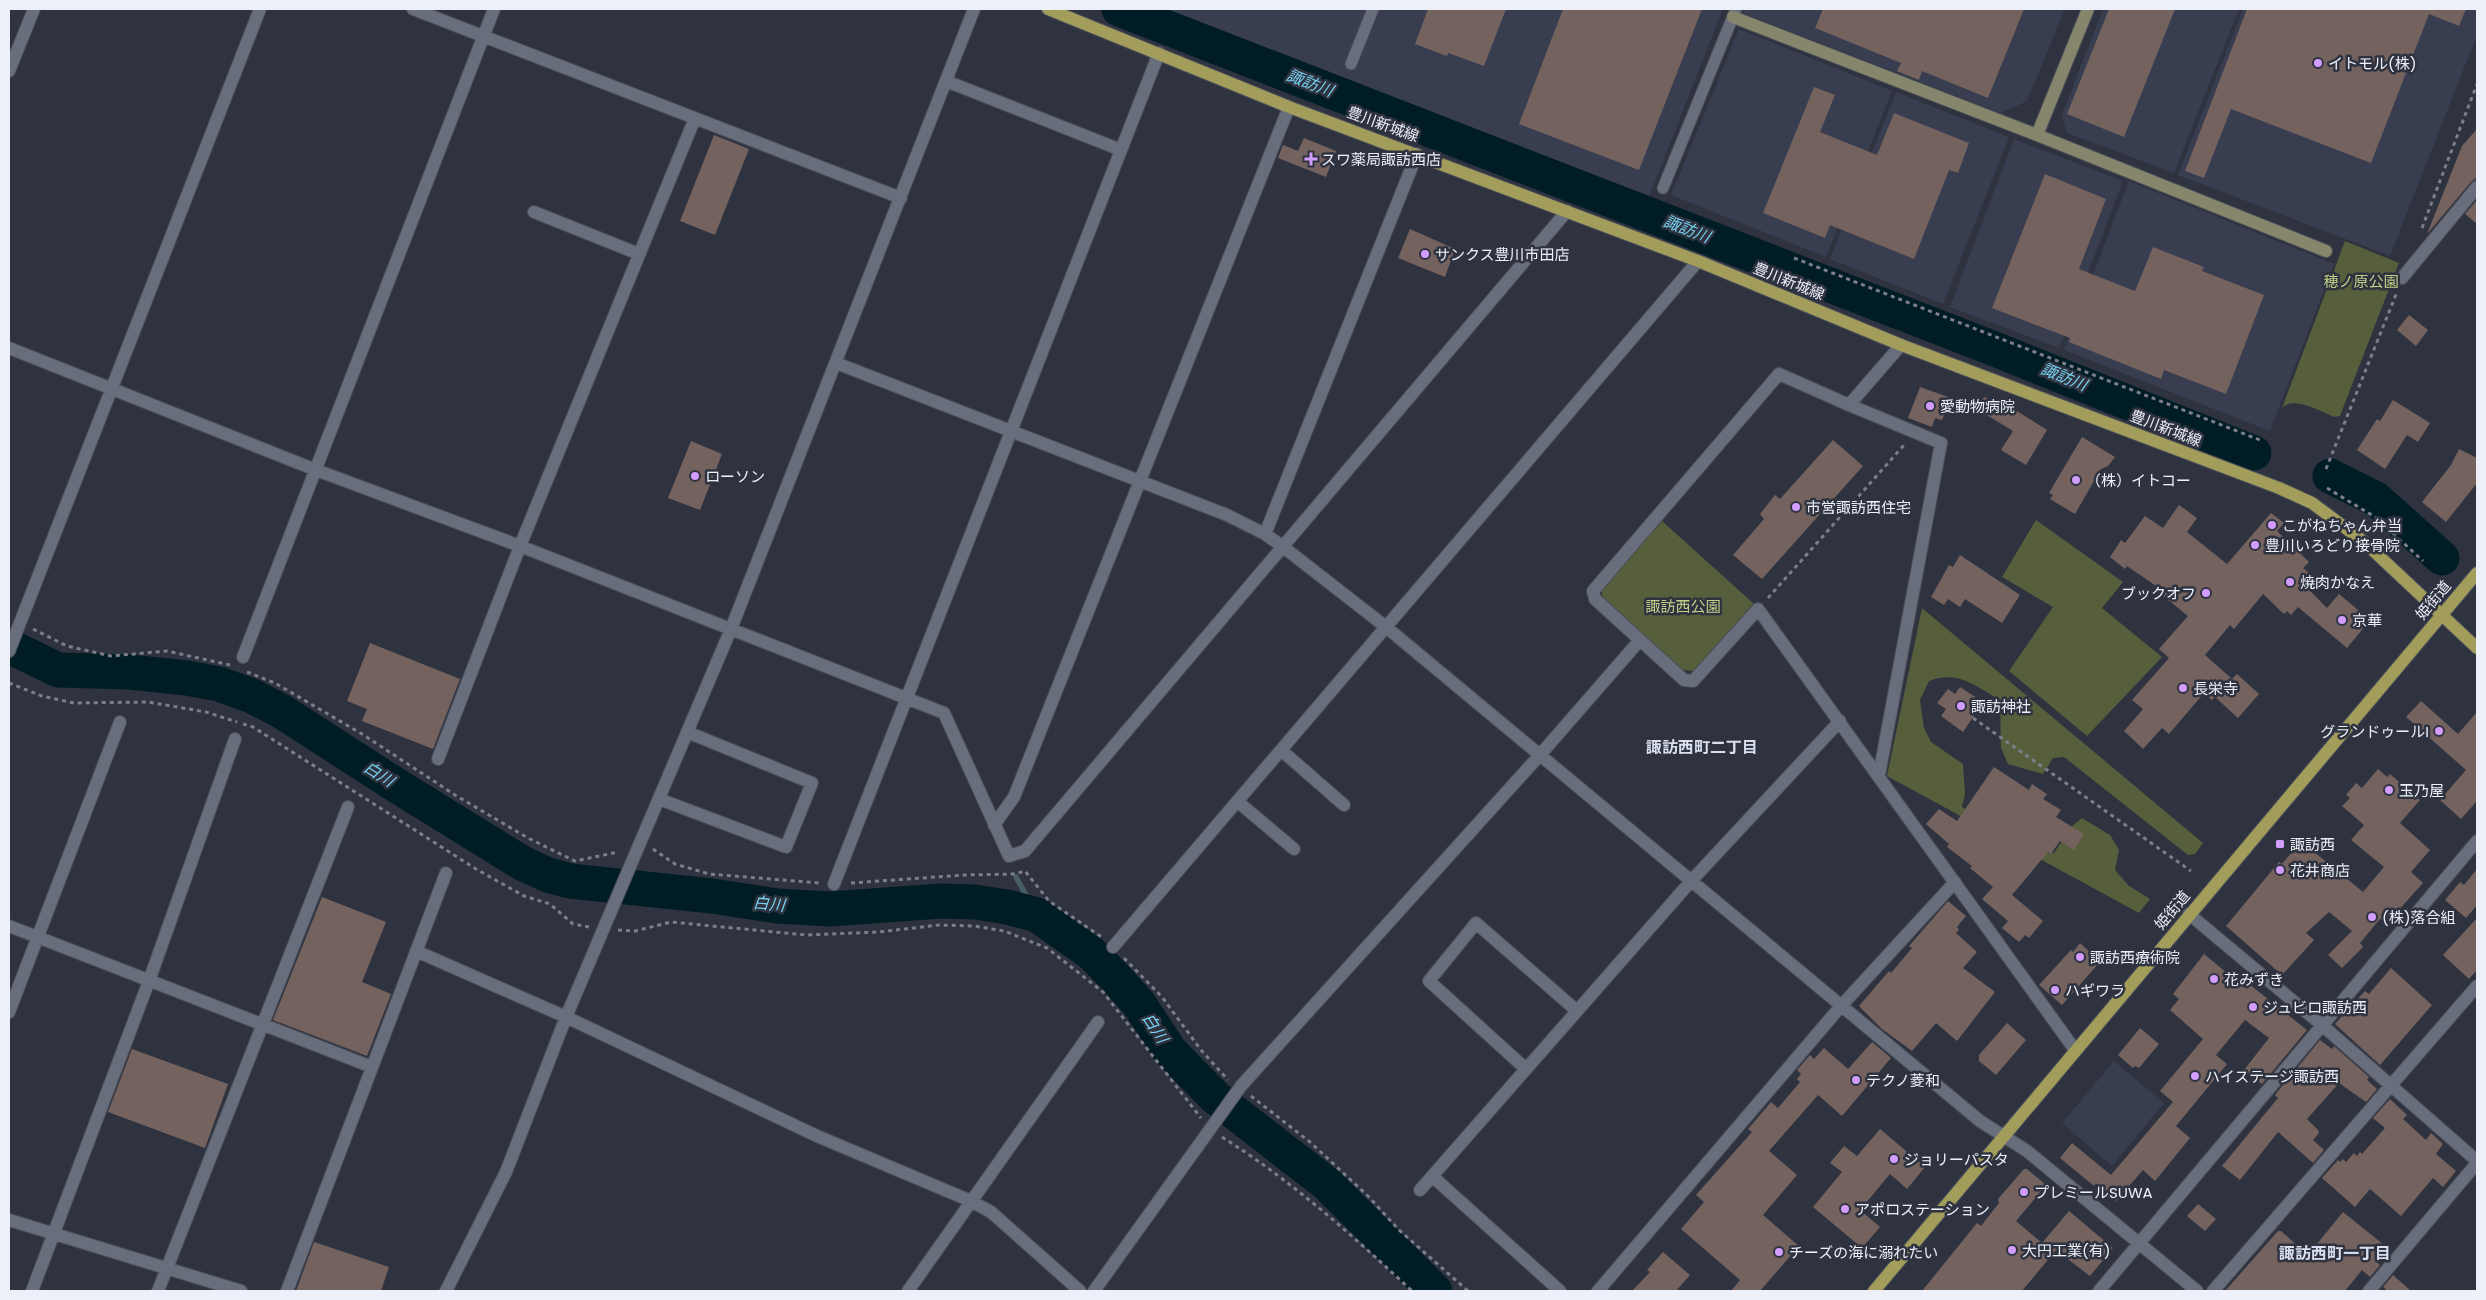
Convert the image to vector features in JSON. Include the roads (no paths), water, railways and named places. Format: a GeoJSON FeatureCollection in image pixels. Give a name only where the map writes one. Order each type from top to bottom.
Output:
{"type":"FeatureCollection","features":[{"type":"Feature","properties":{"kind":"main road","name":"豊川新城線"},"geometry":{"type":"LineString","coordinates":[[1048,9],[1159,52],[1289,107],[1698,261],[1901,345],[2280,488],[2312,503],[2363,541],[2477,648]]}},
{"type":"Feature","properties":{"kind":"main road","name":"姫街道"},"geometry":{"type":"LineString","coordinates":[[1874,1291],[2477,573]]}},
{"type":"Feature","properties":{"kind":"street"},"geometry":{"type":"LineString","coordinates":[[9,72],[34,9]]}},
{"type":"Feature","properties":{"kind":"street"},"geometry":{"type":"LineString","coordinates":[[9,651],[260,9]]}},
{"type":"Feature","properties":{"kind":"street"},"geometry":{"type":"LineString","coordinates":[[413,9],[901,198]]}},
{"type":"Feature","properties":{"kind":"street"},"geometry":{"type":"LineString","coordinates":[[242,657],[494,9]]}},
{"type":"Feature","properties":{"kind":"street"},"geometry":{"type":"LineString","coordinates":[[446,1291],[506,1172],[566,1016],[631,868],[731,628],[974,9]]}},
{"type":"Feature","properties":{"kind":"street"},"geometry":{"type":"LineString","coordinates":[[2038,135],[2088,9]]}},
{"type":"Feature","properties":{"kind":"street"},"geometry":{"type":"LineString","coordinates":[[1734,13],[2326,251]]}},
{"type":"Feature","properties":{"kind":"street"},"geometry":{"type":"LineString","coordinates":[[834,884],[1159,52]]}},
{"type":"Feature","properties":{"kind":"street"},"geometry":{"type":"LineString","coordinates":[[946,81],[1120,150]]}},
{"type":"Feature","properties":{"kind":"street"},"geometry":{"type":"LineString","coordinates":[[994,825],[1014,797],[1289,107]]}},
{"type":"Feature","properties":{"kind":"street"},"geometry":{"type":"LineString","coordinates":[[438,759],[520,546],[695,118]]}},
{"type":"Feature","properties":{"kind":"street"},"geometry":{"type":"LineString","coordinates":[[1265,534],[1417,154]]}},
{"type":"Feature","properties":{"kind":"street"},"geometry":{"type":"LineString","coordinates":[[2402,278],[2477,188]]}},
{"type":"Feature","properties":{"kind":"street"},"geometry":{"type":"LineString","coordinates":[[9,348],[111,390],[316,470],[520,546],[944,713],[1009,856],[1025,851],[1567,211]]}},
{"type":"Feature","properties":{"kind":"street"},"geometry":{"type":"LineString","coordinates":[[534,212],[639,254]]}},
{"type":"Feature","properties":{"kind":"street"},"geometry":{"type":"LineString","coordinates":[[1113,947],[1698,261]]}},
{"type":"Feature","properties":{"kind":"street"},"geometry":{"type":"LineString","coordinates":[[1849,405],[1901,345]]}},
{"type":"Feature","properties":{"kind":"street"},"geometry":{"type":"LineString","coordinates":[[836,363],[1227,515],[1265,534],[1386,627],[1980,1121],[2027,1151],[2197,1291]]}},
{"type":"Feature","properties":{"kind":"street"},"geometry":{"type":"LineString","coordinates":[[1879,775],[1941,443],[1779,374],[1594,592],[1595,599],[1684,680],[1693,681],[1758,609],[2075,1050]]}},
{"type":"Feature","properties":{"kind":"street"},"geometry":{"type":"LineString","coordinates":[[1094,1291],[1240,1088],[1539,756],[1640,640]]}},
{"type":"Feature","properties":{"kind":"street"},"geometry":{"type":"LineString","coordinates":[[1420,1190],[1692,880],[1840,721]]}},
{"type":"Feature","properties":{"kind":"street"},"geometry":{"type":"LineString","coordinates":[[9,1012],[120,722]]}},
{"type":"Feature","properties":{"kind":"street"},"geometry":{"type":"LineString","coordinates":[[659,799],[786,847],[812,784],[687,732]]}},
{"type":"Feature","properties":{"kind":"street"},"geometry":{"type":"LineString","coordinates":[[32,1291],[149,981],[235,739]]}},
{"type":"Feature","properties":{"kind":"street"},"geometry":{"type":"LineString","coordinates":[[1281,750],[1344,804]]}},
{"type":"Feature","properties":{"kind":"street"},"geometry":{"type":"LineString","coordinates":[[1237,801],[1294,849]]}},
{"type":"Feature","properties":{"kind":"street"},"geometry":{"type":"LineString","coordinates":[[158,1291],[348,807]]}},
{"type":"Feature","properties":{"kind":"street"},"geometry":{"type":"LineString","coordinates":[[2099,1291],[2477,841]]}},
{"type":"Feature","properties":{"kind":"street"},"geometry":{"type":"LineString","coordinates":[[287,1291],[446,873]]}},
{"type":"Feature","properties":{"kind":"street"},"geometry":{"type":"LineString","coordinates":[[1598,1291],[1841,1006],[1955,882]]}},
{"type":"Feature","properties":{"kind":"street"},"geometry":{"type":"LineString","coordinates":[[2189,914],[2392,1085],[2477,1162],[2369,1291]]}},
{"type":"Feature","properties":{"kind":"street"},"geometry":{"type":"LineString","coordinates":[[1526,1069],[1429,981],[1476,923],[1577,1011]]}},
{"type":"Feature","properties":{"kind":"street"},"geometry":{"type":"LineString","coordinates":[[9,926],[372,1067]]}},
{"type":"Feature","properties":{"kind":"street"},"geometry":{"type":"LineString","coordinates":[[416,951],[566,1016],[817,1136],[971,1201],[991,1212],[1080,1291]]}},
{"type":"Feature","properties":{"kind":"street"},"geometry":{"type":"LineString","coordinates":[[2213,1291],[2477,986]]}},
{"type":"Feature","properties":{"kind":"street"},"geometry":{"type":"LineString","coordinates":[[908,1291],[1098,1022]]}},
{"type":"Feature","properties":{"kind":"street"},"geometry":{"type":"LineString","coordinates":[[1432,1176],[1560,1291]]}},
{"type":"Feature","properties":{"kind":"street"},"geometry":{"type":"LineString","coordinates":[[9,1220],[241,1291]]}},
{"type":"Feature","properties":{"kind":"lane"},"geometry":{"type":"LineString","coordinates":[[1351,64],[1373,9]]}},
{"type":"Feature","properties":{"kind":"lane"},"geometry":{"type":"LineString","coordinates":[[1663,188],[1734,13]]}},
{"type":"Feature","properties":{"kind":"waterway","name":"諏訪川"},"geometry":{"type":"LineString","coordinates":[[1119,9],[1987,346],[2254,453]]}},
{"type":"Feature","properties":{"kind":"waterway","name":"諏訪川"},"geometry":{"type":"LineString","coordinates":[[2330,476],[2376,499],[2442,558]]}},
{"type":"Feature","properties":{"kind":"waterway","name":"白川"},"geometry":{"type":"LineString","coordinates":[[9,646],[58,670],[129,672],[187,678],[219,684],[252,696],[281,711],[522,863],[548,875],[570,881],[712,896],[777,906],[830,909],[941,901],[975,902],[1007,907],[1037,915],[1091,953],[1113,975],[1139,1004],[1170,1051],[1216,1098],[1327,1184],[1435,1291]]}},
{"type":"Feature","properties":{"kind":"waterway"},"geometry":{"type":"LineString","coordinates":[[1016,877],[1037,915]]}},
{"type":"Feature","properties":{"kind":"place","name":"イトモル(株)"},"geometry":{"type":"Point","coordinates":[2318,63]}},
{"type":"Feature","properties":{"kind":"place","name":"スワ薬局諏訪西店"},"geometry":{"type":"Point","coordinates":[1311,159]}},
{"type":"Feature","properties":{"kind":"place","name":"サンクス豊川市田店"},"geometry":{"type":"Point","coordinates":[1425,254]}},
{"type":"Feature","properties":{"kind":"place","name":"愛動物病院"},"geometry":{"type":"Point","coordinates":[1930,406]}},
{"type":"Feature","properties":{"kind":"place","name":"ローソン"},"geometry":{"type":"Point","coordinates":[695,476]}},
{"type":"Feature","properties":{"kind":"place","name":"（株）イトコー"},"geometry":{"type":"Point","coordinates":[2076,480]}},
{"type":"Feature","properties":{"kind":"place","name":"市営諏訪西住宅"},"geometry":{"type":"Point","coordinates":[1796,507]}},
{"type":"Feature","properties":{"kind":"place","name":"こがねちゃん弁当"},"geometry":{"type":"Point","coordinates":[2272,525]}},
{"type":"Feature","properties":{"kind":"place","name":"豊川いろどり接骨院"},"geometry":{"type":"Point","coordinates":[2255,545]}},
{"type":"Feature","properties":{"kind":"place","name":"焼肉かなえ"},"geometry":{"type":"Point","coordinates":[2290,582]}},
{"type":"Feature","properties":{"kind":"place","name":"ブックオフ"},"geometry":{"type":"Point","coordinates":[2206,593]}},
{"type":"Feature","properties":{"kind":"place","name":"京華"},"geometry":{"type":"Point","coordinates":[2342,620]}},
{"type":"Feature","properties":{"kind":"place","name":"長栄寺"},"geometry":{"type":"Point","coordinates":[2183,688]}},
{"type":"Feature","properties":{"kind":"place","name":"諏訪神社"},"geometry":{"type":"Point","coordinates":[1961,706]}},
{"type":"Feature","properties":{"kind":"place","name":"グランドゥールI"},"geometry":{"type":"Point","coordinates":[2439,731]}},
{"type":"Feature","properties":{"kind":"place","name":"玉乃屋"},"geometry":{"type":"Point","coordinates":[2389,790]}},
{"type":"Feature","properties":{"kind":"place","name":"諏訪西"},"geometry":{"type":"Point","coordinates":[2280,844]}},
{"type":"Feature","properties":{"kind":"place","name":"花井商店"},"geometry":{"type":"Point","coordinates":[2280,870]}},
{"type":"Feature","properties":{"kind":"place","name":"(株)落合組"},"geometry":{"type":"Point","coordinates":[2372,917]}},
{"type":"Feature","properties":{"kind":"place","name":"諏訪西療術院"},"geometry":{"type":"Point","coordinates":[2080,957]}},
{"type":"Feature","properties":{"kind":"place","name":"花みずき"},"geometry":{"type":"Point","coordinates":[2214,979]}},
{"type":"Feature","properties":{"kind":"place","name":"ハギワラ"},"geometry":{"type":"Point","coordinates":[2055,990]}},
{"type":"Feature","properties":{"kind":"place","name":"ジュビロ諏訪西"},"geometry":{"type":"Point","coordinates":[2253,1007]}},
{"type":"Feature","properties":{"kind":"place","name":"ハイステージ諏訪西"},"geometry":{"type":"Point","coordinates":[2195,1076]}},
{"type":"Feature","properties":{"kind":"place","name":"テクノ菱和"},"geometry":{"type":"Point","coordinates":[1856,1080]}},
{"type":"Feature","properties":{"kind":"place","name":"ジョリーパスタ"},"geometry":{"type":"Point","coordinates":[1894,1159]}},
{"type":"Feature","properties":{"kind":"place","name":"プレミールSUWA"},"geometry":{"type":"Point","coordinates":[2024,1192]}},
{"type":"Feature","properties":{"kind":"place","name":"アポロステーション"},"geometry":{"type":"Point","coordinates":[1845,1209]}},
{"type":"Feature","properties":{"kind":"place","name":"大円工業(有)"},"geometry":{"type":"Point","coordinates":[2012,1250]}},
{"type":"Feature","properties":{"kind":"place","name":"チーズの海に溺れたい"},"geometry":{"type":"Point","coordinates":[1779,1252]}},
{"type":"Feature","properties":{"kind":"district","name":"諏訪西町二丁目"},"geometry":{"type":"Point","coordinates":[1702,747]}},
{"type":"Feature","properties":{"kind":"district","name":"諏訪西町一丁目"},"geometry":{"type":"Point","coordinates":[2335,1253]}},
{"type":"Feature","properties":{"kind":"park label","name":"穂ノ原公園"},"geometry":{"type":"Point","coordinates":[2361,281]}},
{"type":"Feature","properties":{"kind":"park label","name":"諏訪西公園"},"geometry":{"type":"Point","coordinates":[1683,606]}}]}
